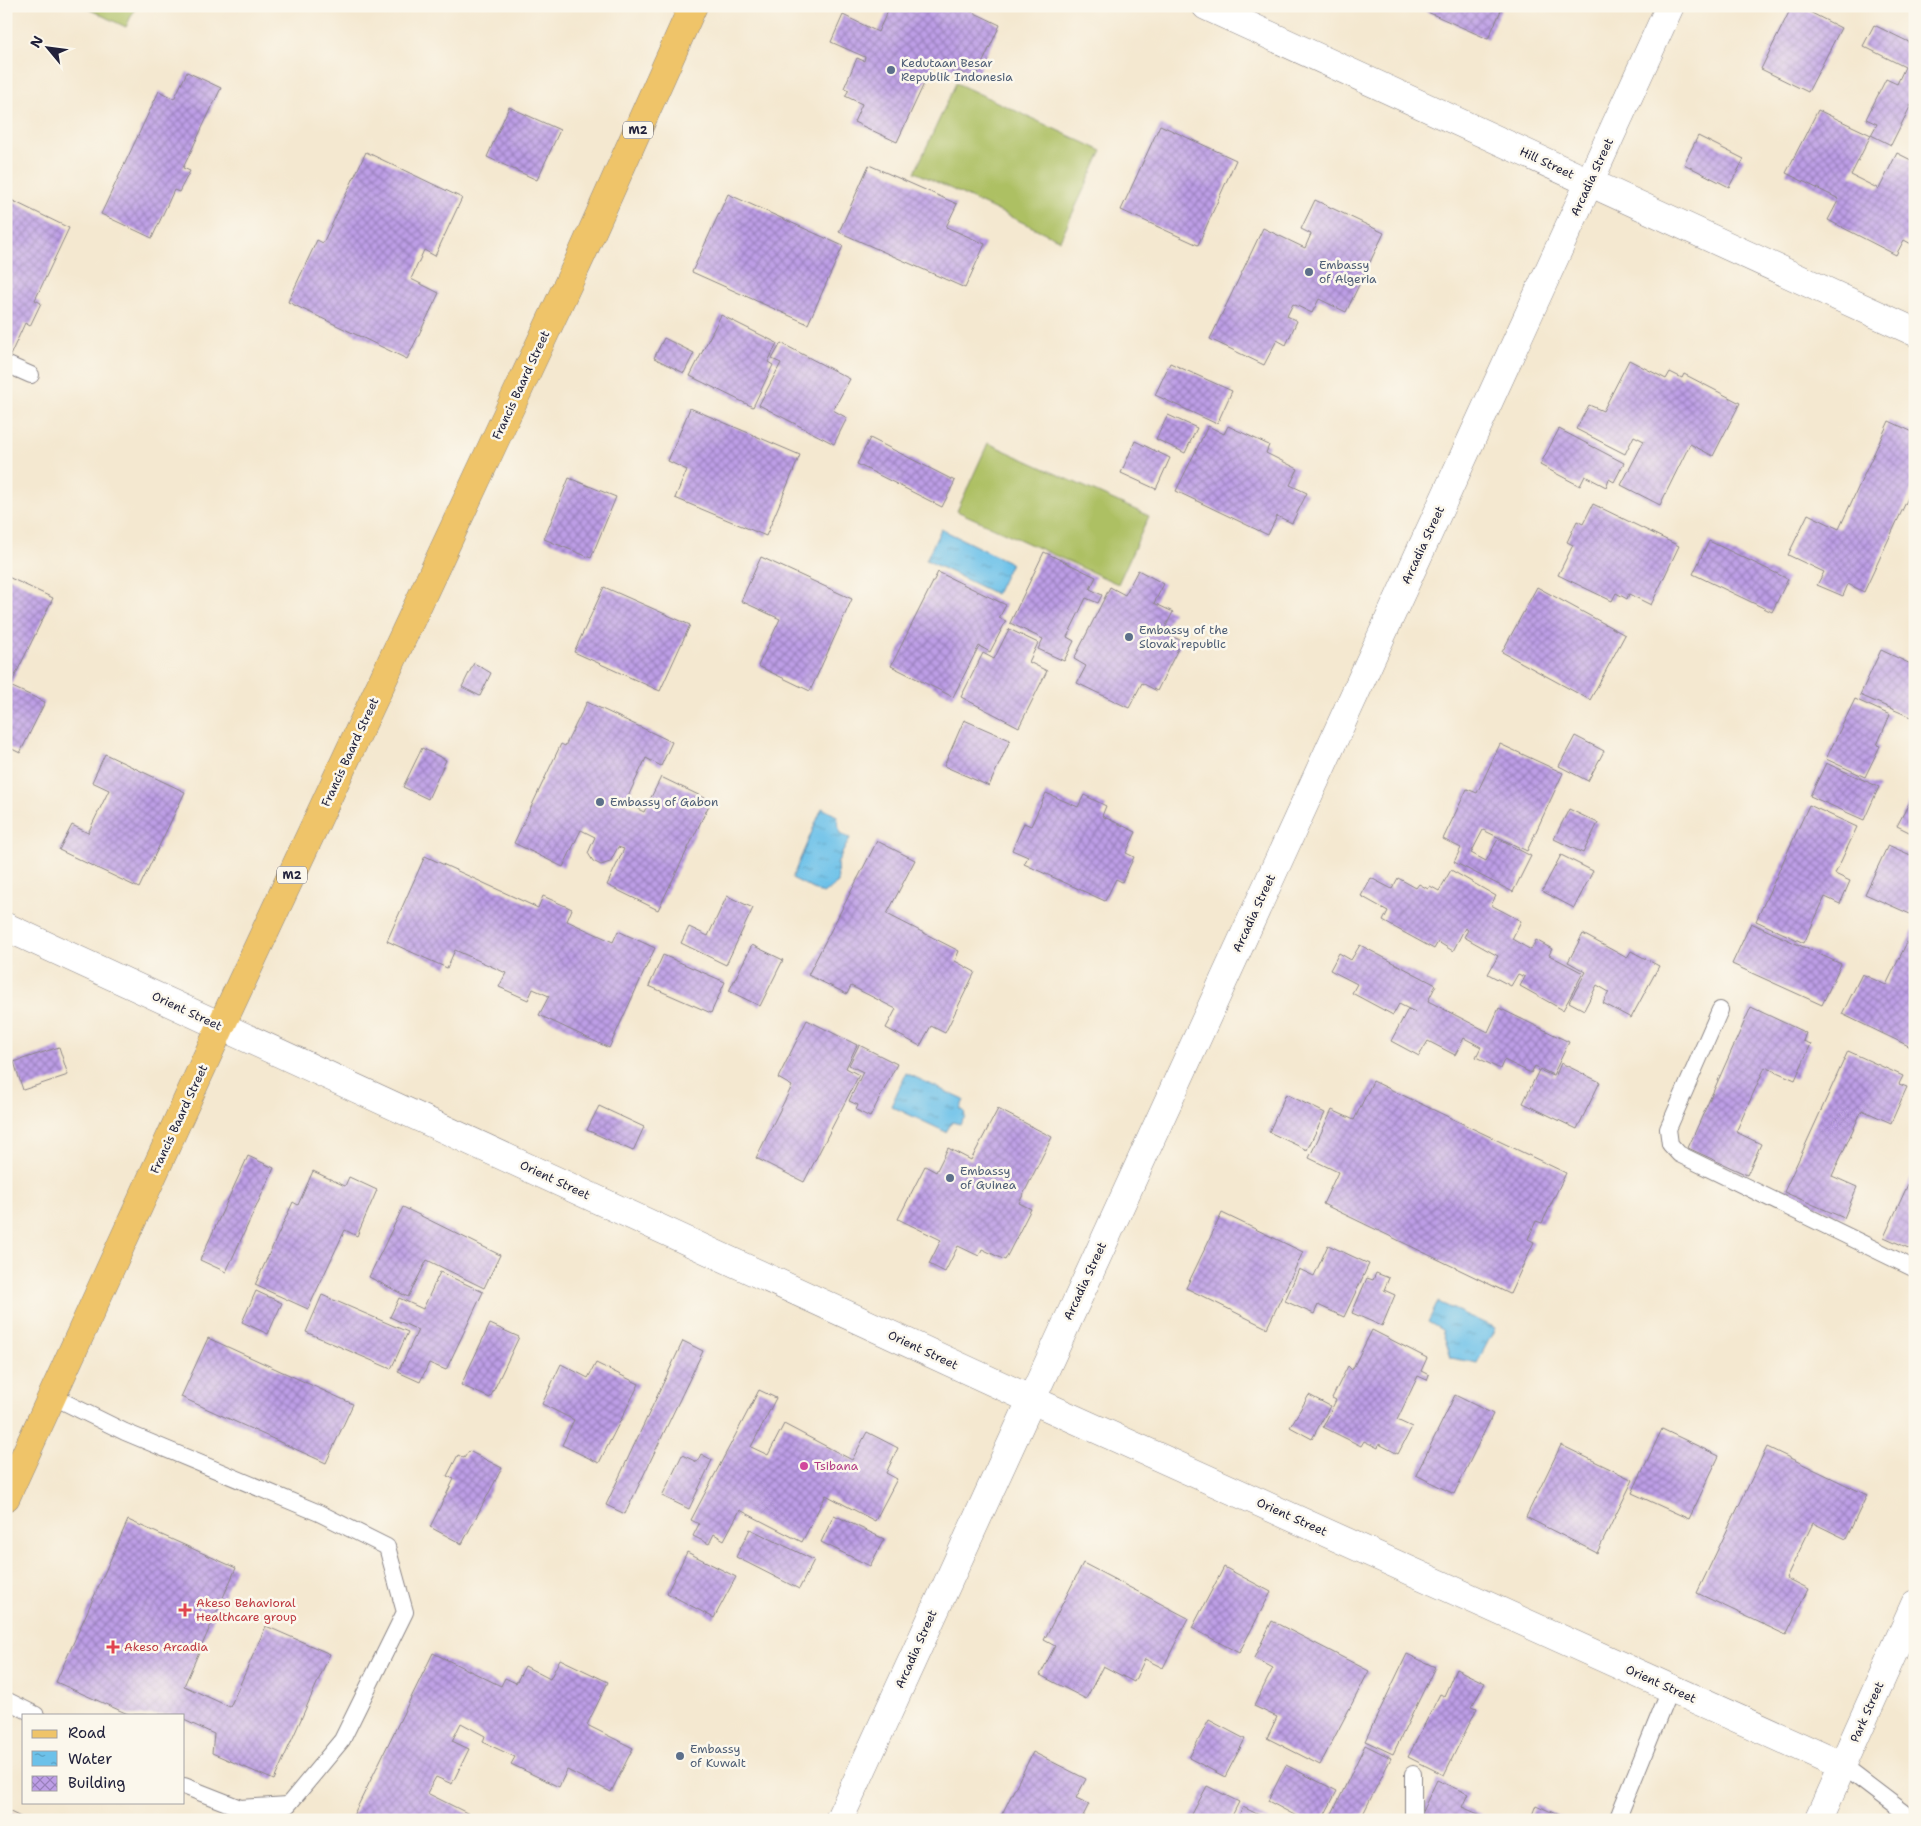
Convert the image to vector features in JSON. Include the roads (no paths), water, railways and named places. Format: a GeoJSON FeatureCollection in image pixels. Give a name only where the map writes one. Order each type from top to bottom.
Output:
{"type":"FeatureCollection","features":[{"type":"Feature","properties":{"kind":"main road","name":"Francis Baard Street"},"geometry":{"type":"LineString","coordinates":[[6,1497],[221,1026],[582,254],[693,6]]}},
{"type":"Feature","properties":{"kind":"street","name":"Hill Street"},"geometry":{"type":"LineString","coordinates":[[1206,6],[1915,332]]}},
{"type":"Feature","properties":{"kind":"street","name":"Arcadia Street"},"geometry":{"type":"LineString","coordinates":[[839,1820],[1030,1399],[1670,6]]}},
{"type":"Feature","properties":{"kind":"street","name":"Orient Street"},"geometry":{"type":"LineString","coordinates":[[6,927],[1030,1399],[1843,1766]]}},
{"type":"Feature","properties":{"kind":"street","name":"Park Street"},"geometry":{"type":"LineString","coordinates":[[1818,1820],[1915,1604]]}},
{"type":"Feature","properties":{"kind":"lane"},"geometry":{"type":"LineString","coordinates":[[6,364],[31,376]]}},
{"type":"Feature","properties":{"kind":"lane"},"geometry":{"type":"LineString","coordinates":[[1720,1010],[1668,1129],[1670,1144],[1679,1154],[1915,1269]]}},
{"type":"Feature","properties":{"kind":"lane"},"geometry":{"type":"LineString","coordinates":[[52,1396],[125,1432],[319,1513],[386,1547],[405,1612],[342,1740],[288,1805],[240,1808],[185,1786]]}},
{"type":"Feature","properties":{"kind":"lane"},"geometry":{"type":"LineString","coordinates":[[1617,1820],[1670,1688]]}},
{"type":"Feature","properties":{"kind":"lane"},"geometry":{"type":"LineString","coordinates":[[6,1700],[34,1714]]}},
{"type":"Feature","properties":{"kind":"lane"},"geometry":{"type":"LineString","coordinates":[[1843,1766],[1914,1820]]}},
{"type":"Feature","properties":{"kind":"lane"},"geometry":{"type":"LineString","coordinates":[[1413,1774],[1413,1820]]}},
{"type":"Feature","properties":{"kind":"water"},"geometry":{"type":"Polygon","coordinates":[[[941,529],[1011,563],[996,594],[926,560],[941,529]]]}},
{"type":"Feature","properties":{"kind":"water"},"geometry":{"type":"Polygon","coordinates":[[[822,808],[837,816],[840,834],[850,838],[837,863],[838,883],[823,894],[792,878],[822,808]]]}},
{"type":"Feature","properties":{"kind":"water"},"geometry":{"type":"Polygon","coordinates":[[[906,1073],[964,1100],[960,1109],[964,1111],[965,1117],[960,1124],[952,1122],[946,1132],[891,1106],[906,1073]]]}},
{"type":"Feature","properties":{"kind":"water"},"geometry":{"type":"Polygon","coordinates":[[[1438,1302],[1495,1328],[1477,1363],[1451,1358],[1442,1330],[1428,1322],[1438,1302]]]}},
{"type":"Feature","properties":{"kind":"place","name":"Kedutaan Besar Republik Indonesia"},"geometry":{"type":"Point","coordinates":[891,70]}},
{"type":"Feature","properties":{"kind":"place","name":"Embassy of Algeria"},"geometry":{"type":"Point","coordinates":[1309,272]}},
{"type":"Feature","properties":{"kind":"place","name":"Embassy of the Slovak republic"},"geometry":{"type":"Point","coordinates":[1129,637]}},
{"type":"Feature","properties":{"kind":"place","name":"Embassy of Gabon"},"geometry":{"type":"Point","coordinates":[600,802]}},
{"type":"Feature","properties":{"kind":"place","name":"Embassy of Guinea"},"geometry":{"type":"Point","coordinates":[950,1178]}},
{"type":"Feature","properties":{"kind":"place","name":"Tsibana"},"geometry":{"type":"Point","coordinates":[804,1466]}},
{"type":"Feature","properties":{"kind":"place","name":"Akeso Behavioral Healthcare group"},"geometry":{"type":"Point","coordinates":[185,1610]}},
{"type":"Feature","properties":{"kind":"place","name":"Akeso Arcadia"},"geometry":{"type":"Point","coordinates":[113,1647]}},
{"type":"Feature","properties":{"kind":"place","name":"Embassy of Kuwait"},"geometry":{"type":"Point","coordinates":[680,1756]}}]}
